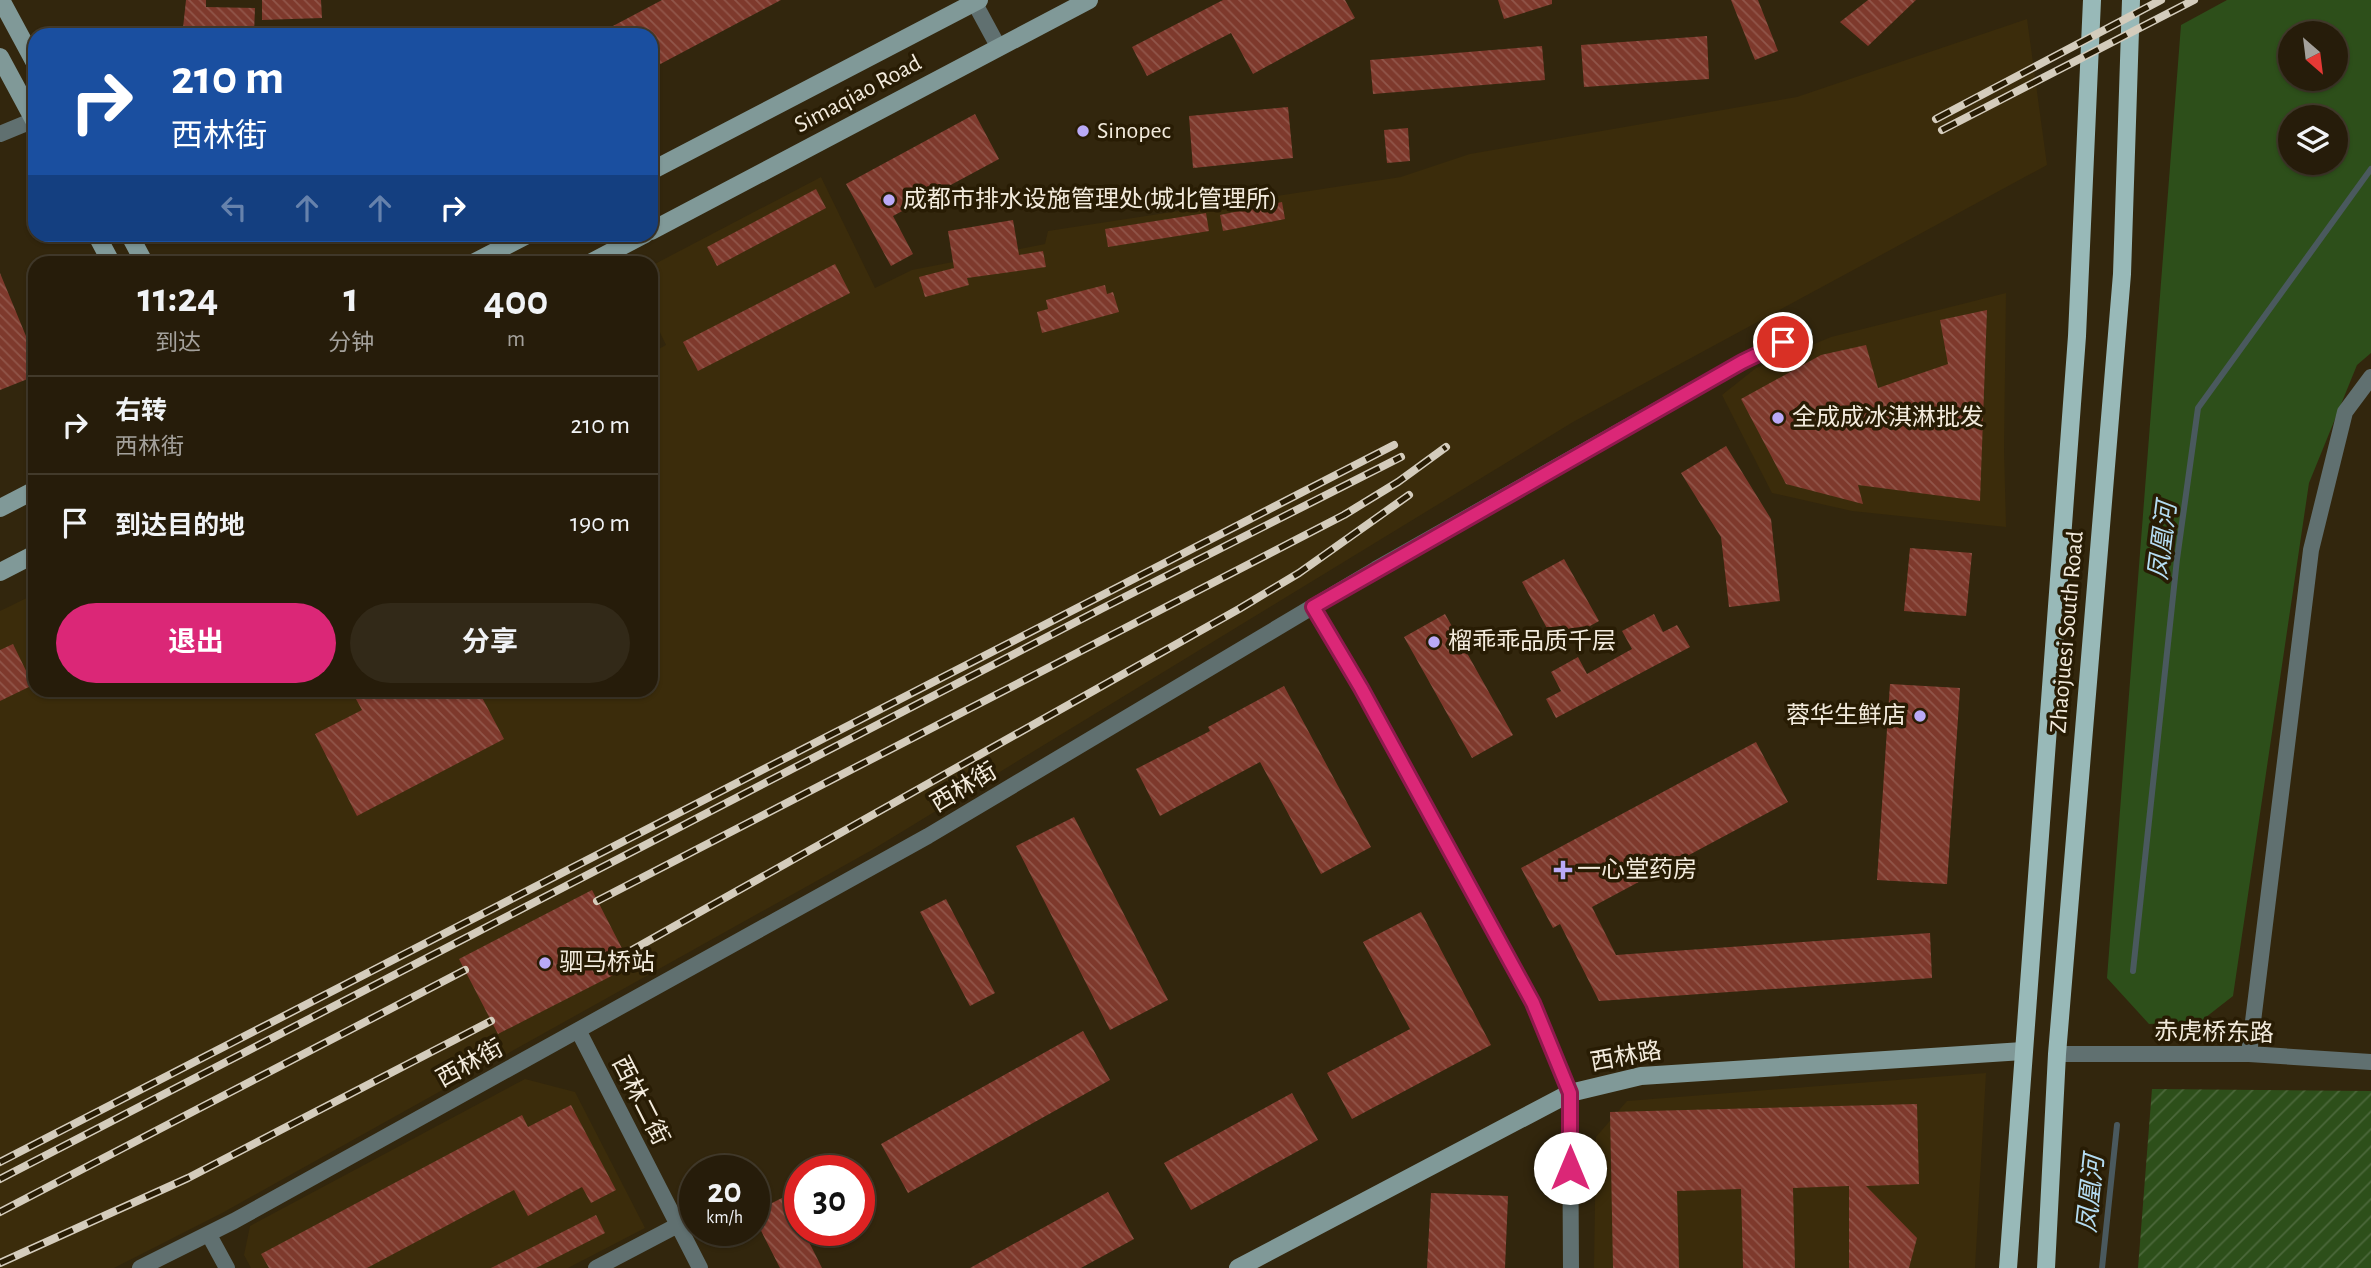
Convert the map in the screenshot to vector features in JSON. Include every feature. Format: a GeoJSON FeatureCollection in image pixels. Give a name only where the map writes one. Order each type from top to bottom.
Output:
{"type":"FeatureCollection","features":[{"type":"Feature","properties":{"kind":"main road"},"geometry":{"type":"LineString","coordinates":[[1,0],[28,50]]}},
{"type":"Feature","properties":{"kind":"main road","name":"Simaqiao Road"},"geometry":{"type":"LineString","coordinates":[[658,227],[1089,0]]}},
{"type":"Feature","properties":{"kind":"main road","name":"Zhaojuesi South Road"},"geometry":{"type":"LineString","coordinates":[[2008,1268],[2077,337],[2092,0]]}},
{"type":"Feature","properties":{"kind":"main road","name":"Zhaojuesi South Road"},"geometry":{"type":"LineString","coordinates":[[2046,1268],[2057,1054],[2122,274],[2131,0]]}},
{"type":"Feature","properties":{"kind":"main road","name":"Simaqiao Road"},"geometry":{"type":"LineString","coordinates":[[658,167],[976,1]]}},
{"type":"Feature","properties":{"kind":"main road"},"geometry":{"type":"LineString","coordinates":[[0,57],[28,108]]}},
{"type":"Feature","properties":{"kind":"main road"},"geometry":{"type":"LineString","coordinates":[[487,256],[514,242]]}},
{"type":"Feature","properties":{"kind":"main road"},"geometry":{"type":"LineString","coordinates":[[603,256],[630,242]]}},
{"type":"Feature","properties":{"kind":"main road"},"geometry":{"type":"LineString","coordinates":[[0,508],[28,493]]}},
{"type":"Feature","properties":{"kind":"main road"},"geometry":{"type":"LineString","coordinates":[[0,572],[28,558]]}},
{"type":"Feature","properties":{"kind":"main road","name":"西林路"},"geometry":{"type":"LineString","coordinates":[[1238,1268],[1570,1093],[1641,1076],[2023,1051]]}},
{"type":"Feature","properties":{"kind":"street"},"geometry":{"type":"LineString","coordinates":[[976,1],[999,48]]}},
{"type":"Feature","properties":{"kind":"street"},"geometry":{"type":"LineString","coordinates":[[0,134],[28,124]]}},
{"type":"Feature","properties":{"kind":"street","name":"西林街"},"geometry":{"type":"LineString","coordinates":[[140,1268],[209,1235],[928,836],[1313,607],[1742,362],[1804,332]]}},
{"type":"Feature","properties":{"kind":"street"},"geometry":{"type":"LineString","coordinates":[[2249,1054],[2311,550],[2345,412],[2371,377]]}},
{"type":"Feature","properties":{"kind":"street"},"geometry":{"type":"LineString","coordinates":[[1313,607],[1361,688],[1533,1003],[1570,1093],[1571,1268]]}},
{"type":"Feature","properties":{"kind":"street","name":"西林二街"},"geometry":{"type":"LineString","coordinates":[[578,1030],[700,1268]]}},
{"type":"Feature","properties":{"kind":"street","name":"赤虎桥东路"},"geometry":{"type":"LineString","coordinates":[[2057,1054],[2249,1054],[2371,1062]]}},
{"type":"Feature","properties":{"kind":"street"},"geometry":{"type":"LineString","coordinates":[[596,1268],[678,1225]]}},
{"type":"Feature","properties":{"kind":"street"},"geometry":{"type":"LineString","coordinates":[[209,1235],[227,1268]]}},
{"type":"Feature","properties":{"kind":"shaded area"},"geometry":{"type":"Polygon","coordinates":[[[2027,19],[2047,165],[1573,422],[872,850],[224,1212],[114,1268],[0,1268],[0,611],[28,597],[28,697],[658,697],[658,349],[666,345],[658,328],[658,262],[821,177],[875,288],[912,270],[1045,244],[1048,231],[1401,177],[1470,154],[1797,97],[2027,19]]]}},
{"type":"Feature","properties":{"kind":"shaded area"},"geometry":{"type":"Polygon","coordinates":[[[2006,293],[2006,527],[1852,511],[1772,493],[1722,395],[1756,368],[1831,337],[2006,293]]]}},
{"type":"Feature","properties":{"kind":"shaded area"},"geometry":{"type":"Polygon","coordinates":[[[1986,1073],[1975,1268],[1594,1268],[1596,1137],[1627,1101],[1986,1073]]]}},
{"type":"Feature","properties":{"kind":"shaded area"},"geometry":{"type":"Polygon","coordinates":[[[525,1079],[575,1092],[645,1228],[568,1268],[251,1268],[244,1255],[250,1226],[525,1079]]]}},
{"type":"Feature","properties":{"kind":"green space"},"geometry":{"type":"Polygon","coordinates":[[[2227,0],[2371,0],[2371,353],[2357,365],[2309,483],[2233,996],[2201,1021],[2149,1024],[2107,978],[2181,25],[2227,0]]]}},
{"type":"Feature","properties":{"kind":"green space"},"geometry":{"type":"Polygon","coordinates":[[[2152,1089],[2371,1091],[2371,1268],[2138,1268],[2152,1089]]]}},
{"type":"Feature","properties":{"kind":"building"},"geometry":{"type":"Polygon","coordinates":[[[186,0],[206,0],[206,7],[255,8],[254,28],[183,28],[186,0]]]}},
{"type":"Feature","properties":{"kind":"building"},"geometry":{"type":"Polygon","coordinates":[[[262,0],[321,0],[322,18],[262,20],[262,0]]]}},
{"type":"Feature","properties":{"kind":"building"},"geometry":{"type":"Polygon","coordinates":[[[662,0],[781,0],[658,65],[658,28],[609,28],[662,0]]]}},
{"type":"Feature","properties":{"kind":"building"},"geometry":{"type":"Polygon","coordinates":[[[1223,0],[1345,0],[1355,18],[1253,74],[1231,33],[1147,76],[1132,47],[1223,0]]]}},
{"type":"Feature","properties":{"kind":"building"},"geometry":{"type":"Polygon","coordinates":[[[1498,0],[1552,0],[1552,4],[1504,19],[1498,0]]]}},
{"type":"Feature","properties":{"kind":"building"},"geometry":{"type":"Polygon","coordinates":[[[1731,0],[1758,0],[1778,51],[1755,60],[1731,0]]]}},
{"type":"Feature","properties":{"kind":"building"},"geometry":{"type":"Polygon","coordinates":[[[1868,0],[1916,0],[1868,46],[1840,22],[1868,0]]]}},
{"type":"Feature","properties":{"kind":"building"},"geometry":{"type":"Polygon","coordinates":[[[1707,36],[1709,79],[1584,87],[1581,45],[1707,36]]]}},
{"type":"Feature","properties":{"kind":"building"},"geometry":{"type":"Polygon","coordinates":[[[1542,46],[1545,80],[1373,94],[1370,60],[1542,46]]]}},
{"type":"Feature","properties":{"kind":"building"},"geometry":{"type":"Polygon","coordinates":[[[1288,107],[1293,158],[1193,168],[1189,116],[1288,107]]]}},
{"type":"Feature","properties":{"kind":"building","name":"成都市排水设施管理处(城北管理所)"},"geometry":{"type":"Polygon","coordinates":[[[975,114],[999,159],[893,216],[913,254],[891,266],[846,184],[975,114]]]}},
{"type":"Feature","properties":{"kind":"building"},"geometry":{"type":"Polygon","coordinates":[[[1408,128],[1410,161],[1387,163],[1384,130],[1408,128]]]}},
{"type":"Feature","properties":{"kind":"building"},"geometry":{"type":"Polygon","coordinates":[[[816,189],[826,208],[717,266],[707,247],[816,189]]]}},
{"type":"Feature","properties":{"kind":"building"},"geometry":{"type":"Polygon","coordinates":[[[1282,202],[1285,219],[1223,231],[1220,215],[1282,202]]]}},
{"type":"Feature","properties":{"kind":"building"},"geometry":{"type":"Polygon","coordinates":[[[1206,213],[1209,231],[1108,247],[1105,229],[1206,213]]]}},
{"type":"Feature","properties":{"kind":"building"},"geometry":{"type":"Polygon","coordinates":[[[1013,220],[1019,255],[1043,251],[1046,267],[967,278],[969,285],[925,297],[919,277],[954,268],[948,231],[1013,220]]]}},
{"type":"Feature","properties":{"kind":"building"},"geometry":{"type":"Polygon","coordinates":[[[835,264],[850,293],[698,371],[683,342],[835,264]]]}},
{"type":"Feature","properties":{"kind":"building"},"geometry":{"type":"Polygon","coordinates":[[[0,273],[28,341],[28,379],[0,390],[0,273]]]}},
{"type":"Feature","properties":{"kind":"building"},"geometry":{"type":"Polygon","coordinates":[[[1105,285],[1107,294],[1113,292],[1119,312],[1042,333],[1037,312],[1048,309],[1046,300],[1105,285]]]}},
{"type":"Feature","properties":{"kind":"building"},"geometry":{"type":"Polygon","coordinates":[[[1987,310],[1980,501],[1858,485],[1863,504],[1786,484],[1741,399],[1821,355],[1866,345],[1878,388],[1948,364],[1940,320],[1987,310]]]}},
{"type":"Feature","properties":{"kind":"building"},"geometry":{"type":"Polygon","coordinates":[[[1726,446],[1771,519],[1780,601],[1729,607],[1721,537],[1681,473],[1726,446]]]}},
{"type":"Feature","properties":{"kind":"building"},"geometry":{"type":"Polygon","coordinates":[[[1910,548],[1972,553],[1966,616],[1904,611],[1910,548]]]}},
{"type":"Feature","properties":{"kind":"building"},"geometry":{"type":"Polygon","coordinates":[[[1564,559],[1599,621],[1556,645],[1522,582],[1564,559]]]}},
{"type":"Feature","properties":{"kind":"building"},"geometry":{"type":"Polygon","coordinates":[[[1445,614],[1513,735],[1472,758],[1404,637],[1445,614]]]}},
{"type":"Feature","properties":{"kind":"building"},"geometry":{"type":"Polygon","coordinates":[[[1654,614],[1663,632],[1677,625],[1690,647],[1556,718],[1546,699],[1561,691],[1551,672],[1578,657],[1587,674],[1632,649],[1622,631],[1654,614]]]}},
{"type":"Feature","properties":{"kind":"building"},"geometry":{"type":"Polygon","coordinates":[[[13,644],[28,675],[28,687],[0,701],[0,650],[13,644]]]}},
{"type":"Feature","properties":{"kind":"building"},"geometry":{"type":"Polygon","coordinates":[[[1890,684],[1960,688],[1947,884],[1877,880],[1890,684]]]}},
{"type":"Feature","properties":{"kind":"building"},"geometry":{"type":"Polygon","coordinates":[[[1284,686],[1371,847],[1321,874],[1260,762],[1160,816],[1136,769],[1210,731],[1208,727],[1284,686]]]}},
{"type":"Feature","properties":{"kind":"building"},"geometry":{"type":"Polygon","coordinates":[[[355,697],[482,697],[504,739],[357,816],[315,734],[362,710],[355,697]]]}},
{"type":"Feature","properties":{"kind":"building"},"geometry":{"type":"Polygon","coordinates":[[[1756,742],[1788,802],[1592,907],[1616,955],[1930,933],[1932,978],[1599,1001],[1560,924],[1553,928],[1521,868],[1756,742]]]}},
{"type":"Feature","properties":{"kind":"building"},"geometry":{"type":"Polygon","coordinates":[[[1074,817],[1168,1000],[1110,1030],[1016,846],[1074,817]]]}},
{"type":"Feature","properties":{"kind":"building","name":"驷马桥站"},"geometry":{"type":"Polygon","coordinates":[[[592,890],[631,966],[498,1034],[459,959],[592,890]]]}},
{"type":"Feature","properties":{"kind":"building"},"geometry":{"type":"Polygon","coordinates":[[[946,899],[995,993],[970,1006],[920,912],[946,899]]]}},
{"type":"Feature","properties":{"kind":"building"},"geometry":{"type":"Polygon","coordinates":[[[1421,912],[1491,1045],[1352,1119],[1327,1073],[1410,1029],[1363,942],[1421,912]]]}},
{"type":"Feature","properties":{"kind":"building"},"geometry":{"type":"Polygon","coordinates":[[[1083,1031],[1110,1080],[908,1193],[881,1144],[1083,1031]]]}},
{"type":"Feature","properties":{"kind":"building"},"geometry":{"type":"Polygon","coordinates":[[[1292,1093],[1318,1140],[1191,1210],[1164,1163],[1292,1093]]]}},
{"type":"Feature","properties":{"kind":"building"},"geometry":{"type":"Polygon","coordinates":[[[1917,1104],[1919,1184],[1866,1186],[1917,1238],[1909,1268],[1849,1268],[1849,1186],[1793,1188],[1795,1268],[1743,1268],[1741,1189],[1677,1191],[1679,1268],[1613,1268],[1610,1112],[1917,1104]]]}},
{"type":"Feature","properties":{"kind":"building"},"geometry":{"type":"Polygon","coordinates":[[[571,1105],[616,1190],[591,1203],[582,1187],[528,1216],[514,1190],[367,1268],[269,1268],[261,1254],[522,1115],[528,1127],[571,1105]]]}},
{"type":"Feature","properties":{"kind":"building"},"geometry":{"type":"Polygon","coordinates":[[[1108,1192],[1134,1239],[1081,1268],[970,1268],[1108,1192]]]}},
{"type":"Feature","properties":{"kind":"building"},"geometry":{"type":"Polygon","coordinates":[[[1431,1193],[1508,1196],[1505,1268],[1427,1268],[1431,1193]]]}},
{"type":"Feature","properties":{"kind":"building"},"geometry":{"type":"Polygon","coordinates":[[[784,1197],[784,1246],[811,1246],[822,1268],[780,1268],[769,1246],[770,1204],[784,1197]]]}},
{"type":"Feature","properties":{"kind":"building"},"geometry":{"type":"Polygon","coordinates":[[[596,1215],[605,1233],[536,1268],[491,1268],[596,1215]]]}},
{"type":"Feature","properties":{"kind":"waterway","name":"凤凰河"},"geometry":{"type":"LineString","coordinates":[[2133,971],[2177,559],[2198,408],[2371,169]]}},
{"type":"Feature","properties":{"kind":"waterway","name":"凤凰河"},"geometry":{"type":"LineString","coordinates":[[2102,1268],[2117,1125]]}},
{"type":"Feature","properties":{"kind":"railway"},"geometry":{"type":"LineString","coordinates":[[1936,119],[2161,0]]}},
{"type":"Feature","properties":{"kind":"railway"},"geometry":{"type":"LineString","coordinates":[[1942,130],[2194,0]]}},
{"type":"Feature","properties":{"kind":"railway"},"geometry":{"type":"LineString","coordinates":[[0,1162],[1394,445]]}},
{"type":"Feature","properties":{"kind":"railway"},"geometry":{"type":"LineString","coordinates":[[597,901],[1344,515],[1398,482],[1446,447]]}},
{"type":"Feature","properties":{"kind":"railway"},"geometry":{"type":"LineString","coordinates":[[0,1179],[1103,608],[1401,457]]}},
{"type":"Feature","properties":{"kind":"railway"},"geometry":{"type":"LineString","coordinates":[[625,954],[1239,609],[1299,573],[1409,495]]}},
{"type":"Feature","properties":{"kind":"railway"},"geometry":{"type":"LineString","coordinates":[[0,1212],[465,970]]}},
{"type":"Feature","properties":{"kind":"railway"},"geometry":{"type":"LineString","coordinates":[[0,1263],[188,1178],[491,1021]]}},
{"type":"Feature","properties":{"kind":"place","name":"Sinopec"},"geometry":{"type":"Point","coordinates":[1083,131]}},
{"type":"Feature","properties":{"kind":"place","name":"成都市排水设施管理处(城北管理所)"},"geometry":{"type":"Point","coordinates":[889,200]}},
{"type":"Feature","properties":{"kind":"place","name":"全成成冰淇淋批发"},"geometry":{"type":"Point","coordinates":[1778,418]}},
{"type":"Feature","properties":{"kind":"place","name":"榴乖乖品质千层"},"geometry":{"type":"Point","coordinates":[1434,642]}},
{"type":"Feature","properties":{"kind":"place","name":"蓉华生鲜店"},"geometry":{"type":"Point","coordinates":[1920,716]}},
{"type":"Feature","properties":{"kind":"place","name":"一心堂药房"},"geometry":{"type":"Point","coordinates":[1563,870]}},
{"type":"Feature","properties":{"kind":"place","name":"驷马桥站"},"geometry":{"type":"Point","coordinates":[545,963]}},
{"type":"Feature","properties":{"kind":"route"},"geometry":{"type":"LineString","coordinates":[[1570,1168],[1570,1093],[1533,1003],[1361,688],[1313,607],[1742,362],[1783,342]]}}]}
